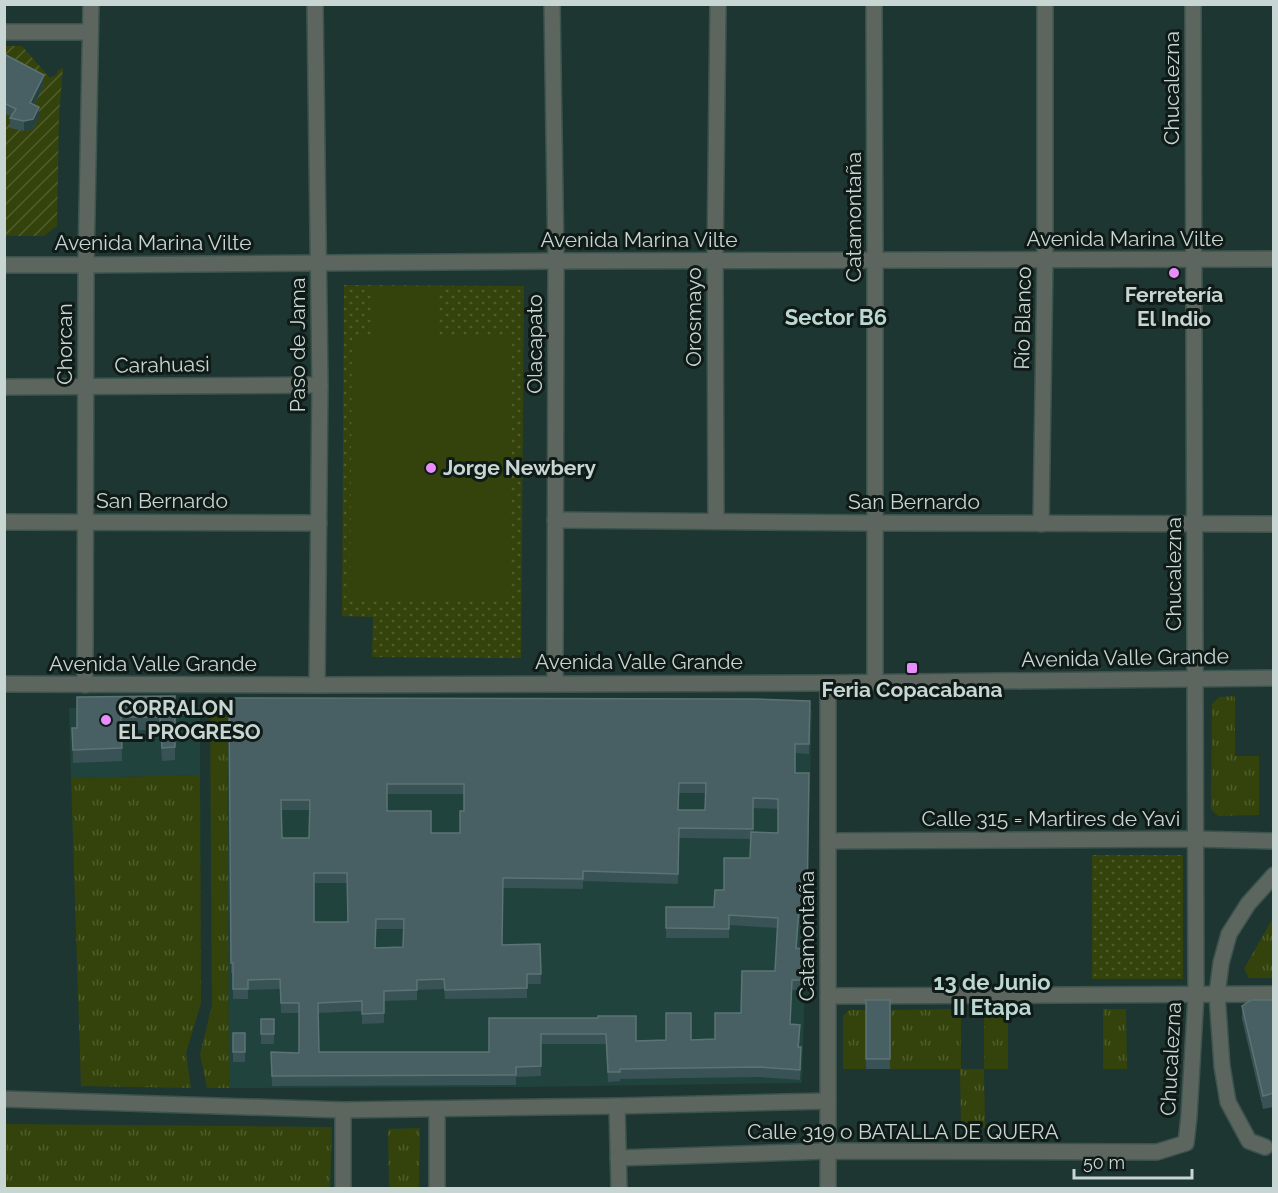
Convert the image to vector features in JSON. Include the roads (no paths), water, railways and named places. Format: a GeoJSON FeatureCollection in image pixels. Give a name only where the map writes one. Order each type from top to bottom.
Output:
{"type":"FeatureCollection","features":[{"type":"Feature","properties":{"kind":"street","name":"Chorcan"},"geometry":{"type":"LineString","coordinates":[[85,685],[86,265],[92,4]]}},
{"type":"Feature","properties":{"kind":"street","name":"Paso de Jama"},"geometry":{"type":"LineString","coordinates":[[315,4],[320,385],[316,685]]}},
{"type":"Feature","properties":{"kind":"street","name":"Olacapato"},"geometry":{"type":"LineString","coordinates":[[552,4],[556,261],[555,683]]}},
{"type":"Feature","properties":{"kind":"street","name":"Orosmayo"},"geometry":{"type":"LineString","coordinates":[[716,521],[715,261],[718,4]]}},
{"type":"Feature","properties":{"kind":"street","name":"Catamontaña"},"geometry":{"type":"LineString","coordinates":[[874,4],[875,682]]}},
{"type":"Feature","properties":{"kind":"street","name":"Río Blanco"},"geometry":{"type":"LineString","coordinates":[[1041,524],[1045,4]]}},
{"type":"Feature","properties":{"kind":"street","name":"Chucalezna"},"geometry":{"type":"LineString","coordinates":[[1186,1143],[1196,994],[1193,4]]}},
{"type":"Feature","properties":{"kind":"street"},"geometry":{"type":"LineString","coordinates":[[4,32],[90,32]]}},
{"type":"Feature","properties":{"kind":"street","name":"Avenida Marina Vilte"},"geometry":{"type":"LineString","coordinates":[[4,265],[1274,259]]}},
{"type":"Feature","properties":{"kind":"street","name":"Carahuasi"},"geometry":{"type":"LineString","coordinates":[[4,387],[320,385]]}},
{"type":"Feature","properties":{"kind":"street","name":"San Bernardo"},"geometry":{"type":"LineString","coordinates":[[555,520],[1274,524]]}},
{"type":"Feature","properties":{"kind":"street","name":"San Bernardo"},"geometry":{"type":"LineString","coordinates":[[4,522],[319,523]]}},
{"type":"Feature","properties":{"kind":"street","name":"Avenida Valle Grande"},"geometry":{"type":"LineString","coordinates":[[4,684],[316,685],[1274,678]]}},
{"type":"Feature","properties":{"kind":"street","name":"Catamontaña"},"geometry":{"type":"LineString","coordinates":[[828,682],[828,1188]]}},
{"type":"Feature","properties":{"kind":"street","name":"Calle 315 = Martires de Yavi"},"geometry":{"type":"LineString","coordinates":[[828,841],[1196,839],[1274,841]]}},
{"type":"Feature","properties":{"kind":"street"},"geometry":{"type":"LineString","coordinates":[[1265,1148],[1249,1141],[1228,1102],[1222,1066],[1217,994],[1228,934],[1248,904],[1274,875]]}},
{"type":"Feature","properties":{"kind":"street"},"geometry":{"type":"LineString","coordinates":[[828,996],[1274,994]]}},
{"type":"Feature","properties":{"kind":"street"},"geometry":{"type":"LineString","coordinates":[[4,1099],[343,1110],[828,1101]]}},
{"type":"Feature","properties":{"kind":"street"},"geometry":{"type":"LineString","coordinates":[[617,1106],[619,1188]]}},
{"type":"Feature","properties":{"kind":"street"},"geometry":{"type":"LineString","coordinates":[[436,1188],[437,1109]]}},
{"type":"Feature","properties":{"kind":"street"},"geometry":{"type":"LineString","coordinates":[[343,1110],[343,1188]]}},
{"type":"Feature","properties":{"kind":"street","name":"Calle 319 o BATALLA DE QUERA"},"geometry":{"type":"LineString","coordinates":[[618,1158],[828,1151],[1157,1152],[1186,1143]]}},
{"type":"Feature","properties":{"kind":"place","name":"Ferretería El Indio"},"geometry":{"type":"Point","coordinates":[1174,273]}},
{"type":"Feature","properties":{"kind":"place","name":"Jorge Newbery"},"geometry":{"type":"Point","coordinates":[431,468]}},
{"type":"Feature","properties":{"kind":"place","name":"Feria Copacabana"},"geometry":{"type":"Point","coordinates":[912,668]}},
{"type":"Feature","properties":{"kind":"place","name":"CORRALON EL PROGRESO"},"geometry":{"type":"Point","coordinates":[106,720]}},
{"type":"Feature","properties":{"kind":"district","name":"Sector B6"},"geometry":{"type":"Point","coordinates":[836,317]}},
{"type":"Feature","properties":{"kind":"district","name":"13 de Junio II Etapa"},"geometry":{"type":"Point","coordinates":[992,994]}}]}
